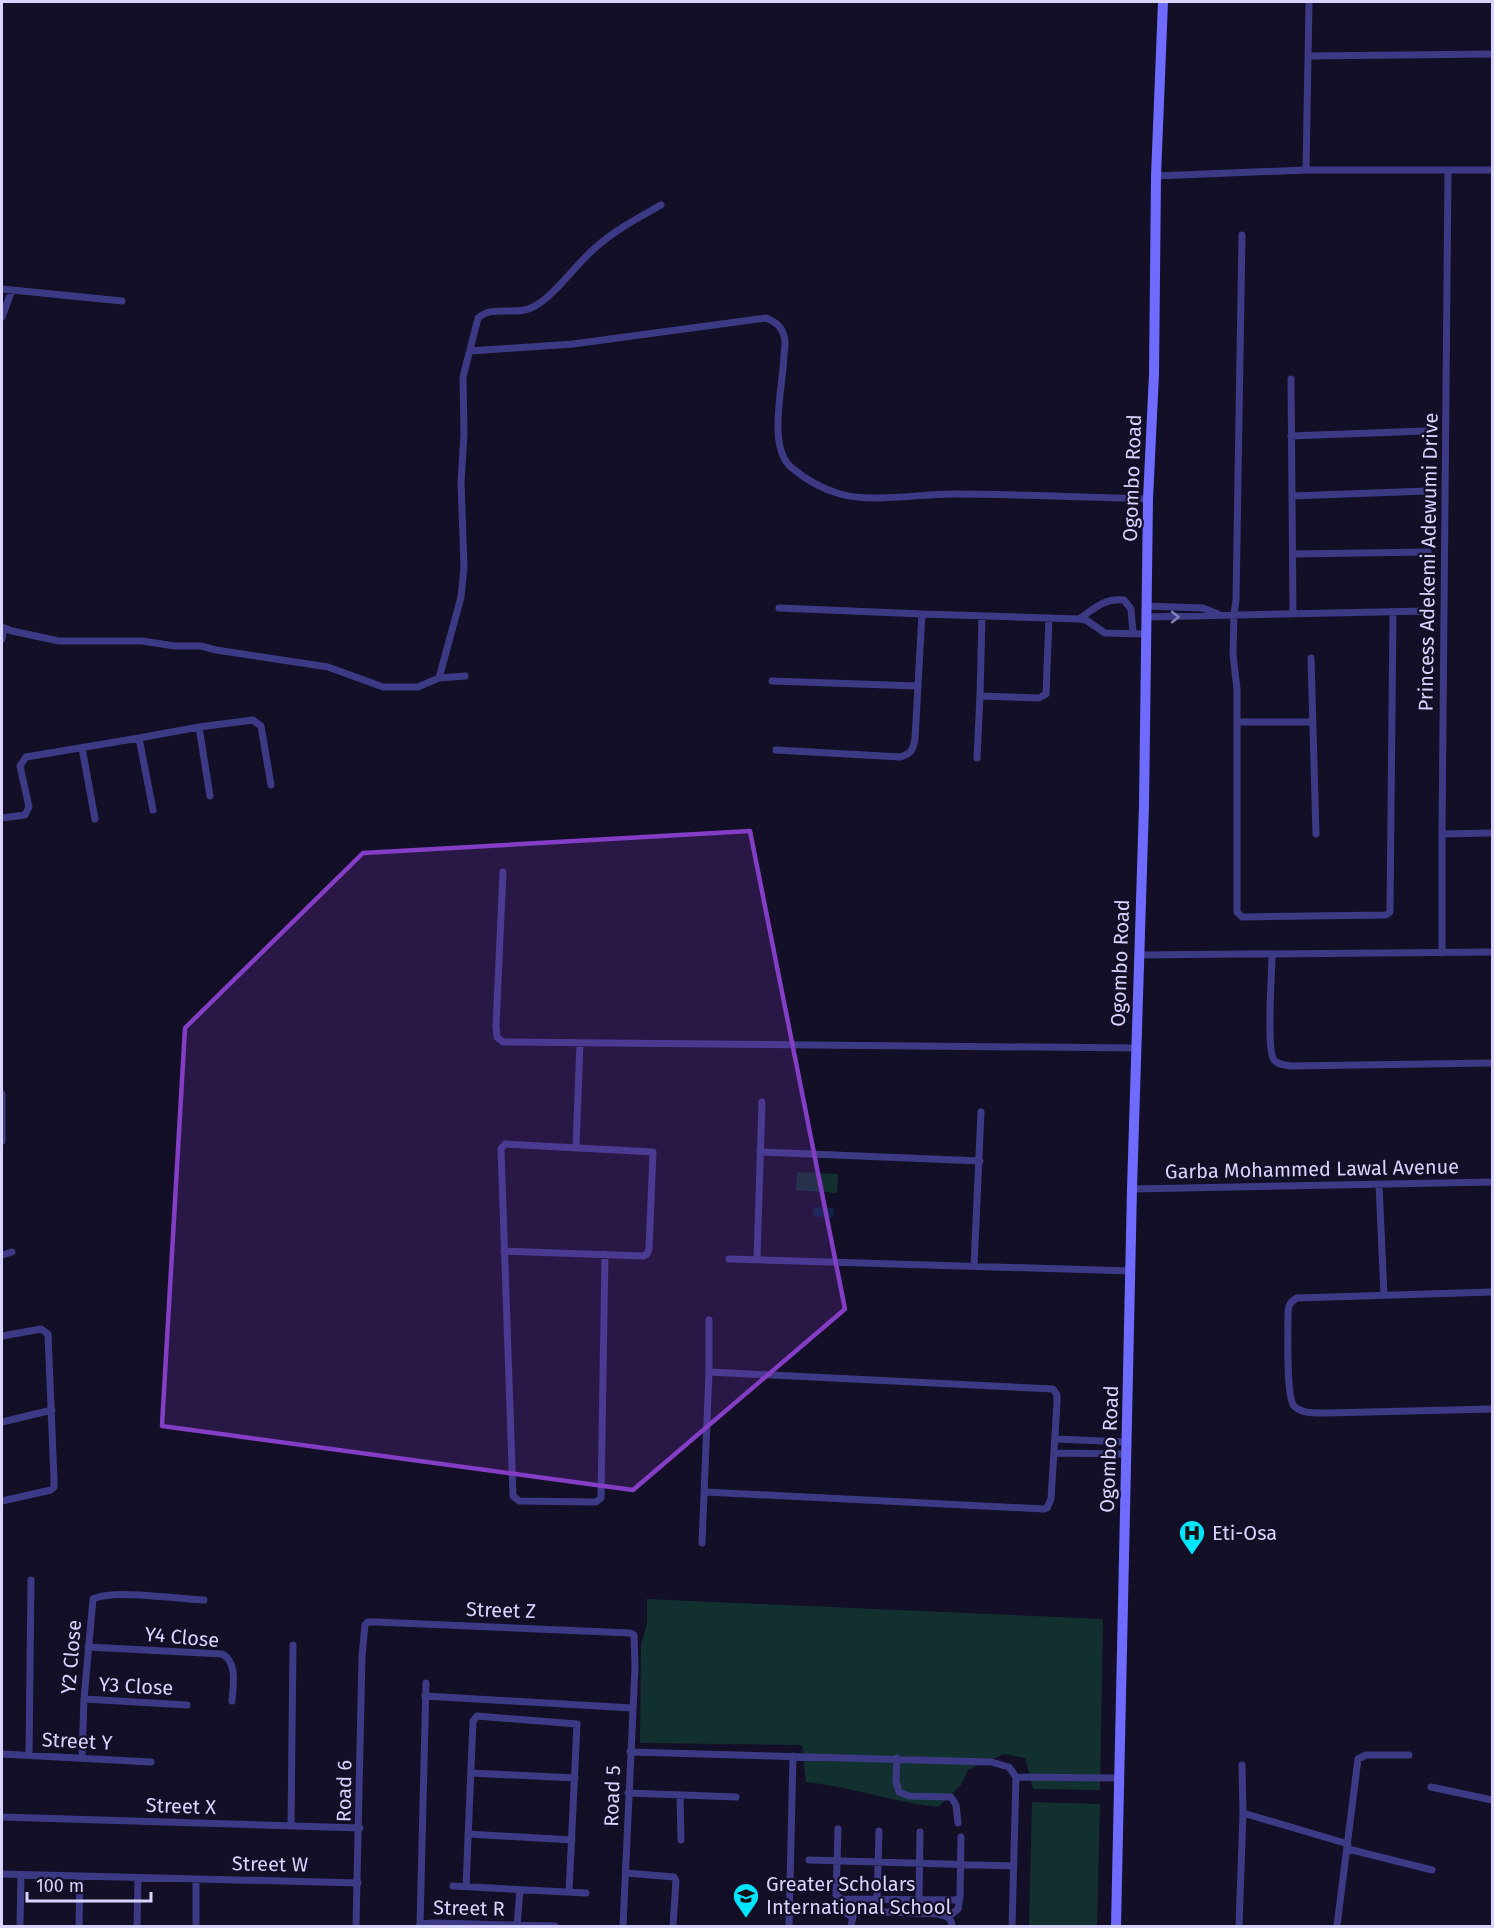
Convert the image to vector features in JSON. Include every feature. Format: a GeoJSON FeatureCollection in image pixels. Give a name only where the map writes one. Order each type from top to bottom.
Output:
{"type":"FeatureCollection","features":[{"type":"Feature","properties":{"kind":"main road","name":"Ogombo Road"},"geometry":{"type":"LineString","coordinates":[[1116,1926],[1122,1578],[1144,805],[1148,499],[1154,374],[1156,176],[1163,2]]}},
{"type":"Feature","properties":{"kind":"street"},"geometry":{"type":"LineString","coordinates":[[1306,170],[1309,2]]}},
{"type":"Feature","properties":{"kind":"street"},"geometry":{"type":"LineString","coordinates":[[1308,56],[1492,54]]}},
{"type":"Feature","properties":{"kind":"street"},"geometry":{"type":"LineString","coordinates":[[1156,176],[1306,170],[1492,170]]}},
{"type":"Feature","properties":{"kind":"street","name":"Princess Adekemi Adewumi Drive"},"geometry":{"type":"LineString","coordinates":[[1442,953],[1448,171]]}},
{"type":"Feature","properties":{"kind":"street"},"geometry":{"type":"LineString","coordinates":[[439,678],[461,597],[464,567],[461,482],[464,433],[463,377],[477,318],[496,311],[520,312],[536,305],[595,248],[622,226],[661,205]]}},
{"type":"Feature","properties":{"kind":"street"},"geometry":{"type":"LineString","coordinates":[[1242,235],[1237,591],[1233,666],[1237,680],[1238,722],[1238,915],[1246,918],[1388,914],[1391,908],[1393,612]]}},
{"type":"Feature","properties":{"kind":"street"},"geometry":{"type":"LineString","coordinates":[[2,289],[122,301]]}},
{"type":"Feature","properties":{"kind":"street"},"geometry":{"type":"LineString","coordinates":[[2,317],[12,290]]}},
{"type":"Feature","properties":{"kind":"street"},"geometry":{"type":"LineString","coordinates":[[470,351],[573,344],[766,318],[773,320],[785,337],[778,417],[784,458],[790,466],[822,486],[840,494],[867,497],[951,494],[1148,499]]}},
{"type":"Feature","properties":{"kind":"street"},"geometry":{"type":"LineString","coordinates":[[1291,380],[1293,614]]}},
{"type":"Feature","properties":{"kind":"street"},"geometry":{"type":"LineString","coordinates":[[1291,436],[1425,431]]}},
{"type":"Feature","properties":{"kind":"street"},"geometry":{"type":"LineString","coordinates":[[1292,496],[1427,491]]}},
{"type":"Feature","properties":{"kind":"street"},"geometry":{"type":"LineString","coordinates":[[1293,554],[1428,552]]}},
{"type":"Feature","properties":{"kind":"street"},"geometry":{"type":"LineString","coordinates":[[1079,620],[1105,601],[1124,600],[1131,609],[1133,634]]}},
{"type":"Feature","properties":{"kind":"street"},"geometry":{"type":"LineString","coordinates":[[779,608],[1086,620],[1105,633],[1145,634]]}},
{"type":"Feature","properties":{"kind":"street"},"geometry":{"type":"LineString","coordinates":[[1146,612],[1203,608],[1220,615]]}},
{"type":"Feature","properties":{"kind":"street"},"geometry":{"type":"LineString","coordinates":[[1146,612],[1204,617],[1234,614],[1427,611]]}},
{"type":"Feature","properties":{"kind":"street"},"geometry":{"type":"LineString","coordinates":[[776,750],[900,757],[909,755],[915,739],[921,614]]}},
{"type":"Feature","properties":{"kind":"street"},"geometry":{"type":"LineString","coordinates":[[977,758],[982,616]]}},
{"type":"Feature","properties":{"kind":"street"},"geometry":{"type":"LineString","coordinates":[[980,696],[1039,698],[1046,694],[1049,618]]}},
{"type":"Feature","properties":{"kind":"street"},"geometry":{"type":"LineString","coordinates":[[2,639],[3,627],[58,640],[142,641],[175,646],[201,645],[216,650],[328,667],[383,687],[418,687],[439,678],[465,676]]}},
{"type":"Feature","properties":{"kind":"street"},"geometry":{"type":"LineString","coordinates":[[1311,658],[1316,834]]}},
{"type":"Feature","properties":{"kind":"street"},"geometry":{"type":"LineString","coordinates":[[772,681],[917,686]]}},
{"type":"Feature","properties":{"kind":"street"},"geometry":{"type":"LineString","coordinates":[[2,818],[25,815],[27,811],[20,766],[26,757],[253,720],[261,726],[271,785]]}},
{"type":"Feature","properties":{"kind":"street"},"geometry":{"type":"LineString","coordinates":[[1238,722],[1312,722]]}},
{"type":"Feature","properties":{"kind":"street"},"geometry":{"type":"LineString","coordinates":[[199,727],[210,796]]}},
{"type":"Feature","properties":{"kind":"street"},"geometry":{"type":"LineString","coordinates":[[139,738],[153,810]]}},
{"type":"Feature","properties":{"kind":"street"},"geometry":{"type":"LineString","coordinates":[[82,748],[95,819]]}},
{"type":"Feature","properties":{"kind":"street"},"geometry":{"type":"LineString","coordinates":[[1442,834],[1492,833]]}},
{"type":"Feature","properties":{"kind":"street"},"geometry":{"type":"LineString","coordinates":[[503,872],[497,1037],[503,1042],[1136,1048]]}},
{"type":"Feature","properties":{"kind":"street"},"geometry":{"type":"LineString","coordinates":[[1138,955],[1492,952]]}},
{"type":"Feature","properties":{"kind":"street"},"geometry":{"type":"LineString","coordinates":[[1272,955],[1271,1041],[1273,1058],[1276,1062],[1291,1066],[1492,1063]]}},
{"type":"Feature","properties":{"kind":"street"},"geometry":{"type":"LineString","coordinates":[[576,1147],[580,1044]]}},
{"type":"Feature","properties":{"kind":"street"},"geometry":{"type":"LineString","coordinates":[[2,1142],[3,1094]]}},
{"type":"Feature","properties":{"kind":"street"},"geometry":{"type":"LineString","coordinates":[[757,1259],[762,1102]]}},
{"type":"Feature","properties":{"kind":"street"},"geometry":{"type":"LineString","coordinates":[[974,1266],[981,1112]]}},
{"type":"Feature","properties":{"kind":"street"},"geometry":{"type":"LineString","coordinates":[[504,1251],[605,1254],[643,1256],[647,1254],[654,1154],[651,1150],[505,1144],[502,1146],[504,1251],[513,1496],[519,1501],[596,1502],[601,1498],[605,1254]]}},
{"type":"Feature","properties":{"kind":"street"},"geometry":{"type":"LineString","coordinates":[[760,1152],[980,1161]]}},
{"type":"Feature","properties":{"kind":"street","name":"Garba Mohammed Lawal Avenue"},"geometry":{"type":"LineString","coordinates":[[1132,1189],[1492,1182]]}},
{"type":"Feature","properties":{"kind":"street"},"geometry":{"type":"LineString","coordinates":[[1379,1185],[1384,1295]]}},
{"type":"Feature","properties":{"kind":"street"},"geometry":{"type":"LineString","coordinates":[[2,1255],[12,1252]]}},
{"type":"Feature","properties":{"kind":"street"},"geometry":{"type":"LineString","coordinates":[[729,1259],[1131,1271]]}},
{"type":"Feature","properties":{"kind":"street"},"geometry":{"type":"LineString","coordinates":[[1492,1292],[1305,1297],[1292,1300],[1288,1309],[1291,1400],[1294,1405],[1304,1411],[1327,1413],[1492,1409]]}},
{"type":"Feature","properties":{"kind":"street"},"geometry":{"type":"LineString","coordinates":[[702,1544],[710,1372],[710,1320]]}},
{"type":"Feature","properties":{"kind":"street"},"geometry":{"type":"LineString","coordinates":[[2,1336],[41,1329],[48,1334],[54,1487],[45,1493],[2,1501]]}},
{"type":"Feature","properties":{"kind":"street"},"geometry":{"type":"LineString","coordinates":[[705,1492],[1044,1509],[1047,1508],[1051,1499],[1057,1395],[1053,1389],[710,1372]]}},
{"type":"Feature","properties":{"kind":"street"},"geometry":{"type":"LineString","coordinates":[[2,1422],[52,1410]]}},
{"type":"Feature","properties":{"kind":"street"},"geometry":{"type":"LineString","coordinates":[[1055,1439],[1127,1442]]}},
{"type":"Feature","properties":{"kind":"street"},"geometry":{"type":"LineString","coordinates":[[1054,1453],[1127,1454]]}},
{"type":"Feature","properties":{"kind":"street"},"geometry":{"type":"LineString","coordinates":[[29,1755],[31,1580]]}},
{"type":"Feature","properties":{"kind":"street","name":"Y2 Close"},"geometry":{"type":"LineString","coordinates":[[82,1757],[84,1699],[93,1599],[122,1595],[204,1600]]}},
{"type":"Feature","properties":{"kind":"street","name":"Street Z"},"geometry":{"type":"LineString","coordinates":[[362,1656],[365,1625],[368,1622],[587,1630],[634,1635],[634,1667]]}},
{"type":"Feature","properties":{"kind":"street"},"geometry":{"type":"LineString","coordinates":[[291,1826],[293,1645]]}},
{"type":"Feature","properties":{"kind":"street","name":"Y4 Close"},"geometry":{"type":"LineString","coordinates":[[88,1647],[222,1654],[232,1663],[232,1701]]}},
{"type":"Feature","properties":{"kind":"street","name":"Road 6"},"geometry":{"type":"LineString","coordinates":[[356,1926],[360,1828],[362,1656]]}},
{"type":"Feature","properties":{"kind":"street","name":"Road 5"},"geometry":{"type":"LineString","coordinates":[[623,1926],[634,1667]]}},
{"type":"Feature","properties":{"kind":"street"},"geometry":{"type":"LineString","coordinates":[[420,1926],[426,1683]]}},
{"type":"Feature","properties":{"kind":"street"},"geometry":{"type":"LineString","coordinates":[[425,1696],[632,1708]]}},
{"type":"Feature","properties":{"kind":"street","name":"Y3 Close"},"geometry":{"type":"LineString","coordinates":[[84,1699],[187,1705]]}},
{"type":"Feature","properties":{"kind":"street"},"geometry":{"type":"LineString","coordinates":[[466,1886],[473,1721],[477,1716],[577,1724],[569,1892]]}},
{"type":"Feature","properties":{"kind":"street"},"geometry":{"type":"LineString","coordinates":[[630,1752],[897,1758],[1001,1764],[1009,1767],[1016,1777],[1012,1926]]}},
{"type":"Feature","properties":{"kind":"street","name":"Street Y"},"geometry":{"type":"LineString","coordinates":[[2,1755],[151,1762]]}},
{"type":"Feature","properties":{"kind":"street"},"geometry":{"type":"LineString","coordinates":[[1337,1926],[1358,1759],[1366,1755],[1409,1755]]}},
{"type":"Feature","properties":{"kind":"street"},"geometry":{"type":"LineString","coordinates":[[789,1926],[793,1756]]}},
{"type":"Feature","properties":{"kind":"street"},"geometry":{"type":"LineString","coordinates":[[897,1758],[896,1781],[899,1792],[909,1796],[951,1797],[956,1805],[958,1823]]}},
{"type":"Feature","properties":{"kind":"street"},"geometry":{"type":"LineString","coordinates":[[1239,1926],[1243,1813],[1242,1765]]}},
{"type":"Feature","properties":{"kind":"street"},"geometry":{"type":"LineString","coordinates":[[471,1773],[575,1778]]}},
{"type":"Feature","properties":{"kind":"street"},"geometry":{"type":"LineString","coordinates":[[1016,1777],[1119,1778]]}},
{"type":"Feature","properties":{"kind":"street"},"geometry":{"type":"LineString","coordinates":[[1431,1787],[1492,1800]]}},
{"type":"Feature","properties":{"kind":"street"},"geometry":{"type":"LineString","coordinates":[[628,1793],[736,1797]]}},
{"type":"Feature","properties":{"kind":"street"},"geometry":{"type":"LineString","coordinates":[[680,1795],[681,1840]]}},
{"type":"Feature","properties":{"kind":"street"},"geometry":{"type":"LineString","coordinates":[[1243,1813],[1432,1870]]}},
{"type":"Feature","properties":{"kind":"street","name":"Street X"},"geometry":{"type":"LineString","coordinates":[[2,1817],[360,1828]]}},
{"type":"Feature","properties":{"kind":"street"},"geometry":{"type":"LineString","coordinates":[[838,1829],[836,1895],[841,1899],[956,1900],[960,1897]]}},
{"type":"Feature","properties":{"kind":"street"},"geometry":{"type":"LineString","coordinates":[[878,1899],[879,1831]]}},
{"type":"Feature","properties":{"kind":"street"},"geometry":{"type":"LineString","coordinates":[[919,1900],[920,1832]]}},
{"type":"Feature","properties":{"kind":"street"},"geometry":{"type":"LineString","coordinates":[[468,1834],[572,1840]]}},
{"type":"Feature","properties":{"kind":"street"},"geometry":{"type":"LineString","coordinates":[[948,1917],[958,1909],[962,1838]]}},
{"type":"Feature","properties":{"kind":"street"},"geometry":{"type":"LineString","coordinates":[[809,1860],[1014,1866]]}},
{"type":"Feature","properties":{"kind":"street"},"geometry":{"type":"LineString","coordinates":[[626,1873],[675,1878],[673,1926]]}},
{"type":"Feature","properties":{"kind":"street","name":"Street W"},"geometry":{"type":"LineString","coordinates":[[2,1874],[358,1883]]}},
{"type":"Feature","properties":{"kind":"street"},"geometry":{"type":"LineString","coordinates":[[20,1926],[21,1875]]}},
{"type":"Feature","properties":{"kind":"street"},"geometry":{"type":"LineString","coordinates":[[79,1926],[80,1877]]}},
{"type":"Feature","properties":{"kind":"street"},"geometry":{"type":"LineString","coordinates":[[137,1926],[138,1878]]}},
{"type":"Feature","properties":{"kind":"street"},"geometry":{"type":"LineString","coordinates":[[196,1879],[196,1926]]}},
{"type":"Feature","properties":{"kind":"street"},"geometry":{"type":"LineString","coordinates":[[453,1886],[586,1893]]}},
{"type":"Feature","properties":{"kind":"street"},"geometry":{"type":"LineString","coordinates":[[518,1926],[520,1890]]}},
{"type":"Feature","properties":{"kind":"street"},"geometry":{"type":"LineString","coordinates":[[841,1899],[840,1910],[852,1917]]}},
{"type":"Feature","properties":{"kind":"street"},"geometry":{"type":"LineString","coordinates":[[851,1926],[854,1912],[860,1911],[938,1914],[948,1917],[952,1921],[952,1926]]}},
{"type":"Feature","properties":{"kind":"street","name":"Street R"},"geometry":{"type":"LineString","coordinates":[[420,1926],[434,1923],[555,1926]]}},
{"type":"Feature","properties":{"kind":"highlighted area"},"geometry":{"type":"Polygon","coordinates":[[[750,831],[845,1309],[633,1490],[162,1426],[185,1028],[363,853],[750,831]]]}},
{"type":"Feature","properties":{"kind":"green space"},"geometry":{"type":"Polygon","coordinates":[[[797,1172],[838,1174],[837,1193],[796,1190],[797,1172]]]}},
{"type":"Feature","properties":{"kind":"green space"},"geometry":{"type":"Polygon","coordinates":[[[647,1599],[1103,1619],[1100,1790],[1033,1789],[1025,1758],[1004,1754],[968,1770],[961,1785],[938,1807],[806,1782],[802,1745],[640,1743],[641,1645],[647,1623],[647,1599]]]}},
{"type":"Feature","properties":{"kind":"green space"},"geometry":{"type":"Polygon","coordinates":[[[1032,1802],[1100,1804],[1097,1926],[1029,1926],[1032,1802]]]}},
{"type":"Feature","properties":{"kind":"water"},"geometry":{"type":"Polygon","coordinates":[[[814,1207],[834,1208],[833,1218],[813,1216],[814,1207]]]}},
{"type":"Feature","properties":{"kind":"place","name":"Eti-Osa"},"geometry":{"type":"Point","coordinates":[1192,1556]}},
{"type":"Feature","properties":{"kind":"place","name":"Greater Scholars International School"},"geometry":{"type":"Point","coordinates":[746,1919]}}]}
